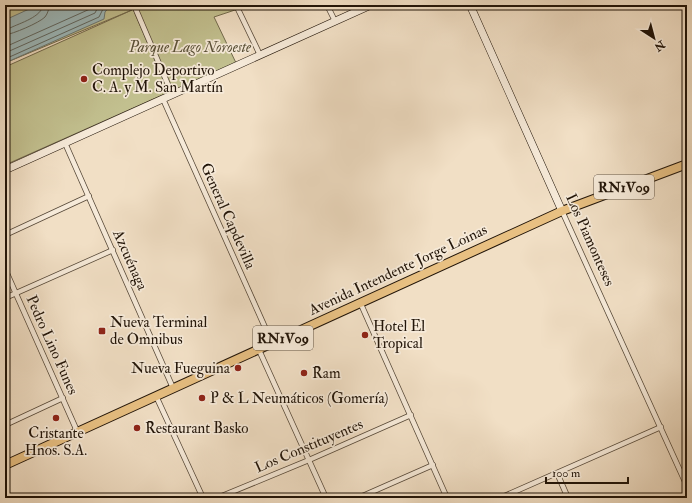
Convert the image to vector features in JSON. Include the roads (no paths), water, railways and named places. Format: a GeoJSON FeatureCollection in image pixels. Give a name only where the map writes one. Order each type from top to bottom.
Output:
{"type":"FeatureCollection","features":[{"type":"Feature","properties":{"kind":"main road","name":"RN1V09"},"geometry":{"type":"LineString","coordinates":[[562,211],[687,164]]}},
{"type":"Feature","properties":{"kind":"main road","name":"Avenida Intendente Jorge Loinas"},"geometry":{"type":"LineString","coordinates":[[5,465],[562,211]]}},
{"type":"Feature","properties":{"kind":"street"},"geometry":{"type":"LineString","coordinates":[[134,5],[172,94]]}},
{"type":"Feature","properties":{"kind":"street"},"geometry":{"type":"LineString","coordinates":[[236,5],[260,55]]}},
{"type":"Feature","properties":{"kind":"street"},"geometry":{"type":"LineString","coordinates":[[327,5],[335,21]]}},
{"type":"Feature","properties":{"kind":"street"},"geometry":{"type":"LineString","coordinates":[[5,170],[371,5]]}},
{"type":"Feature","properties":{"kind":"street","name":"Los Piamonteses"},"geometry":{"type":"LineString","coordinates":[[470,5],[687,486]]}},
{"type":"Feature","properties":{"kind":"street","name":"General Capdevilla"},"geometry":{"type":"LineString","coordinates":[[163,98],[272,343]]}},
{"type":"Feature","properties":{"kind":"street","name":"Azcuénaga"},"geometry":{"type":"LineString","coordinates":[[65,142],[173,388]]}},
{"type":"Feature","properties":{"kind":"street"},"geometry":{"type":"LineString","coordinates":[[5,235],[89,196]]}},
{"type":"Feature","properties":{"kind":"street"},"geometry":{"type":"LineString","coordinates":[[5,298],[113,250]]}},
{"type":"Feature","properties":{"kind":"street","name":"Pedro Lino Funes"},"geometry":{"type":"LineString","coordinates":[[5,269],[77,431]]}},
{"type":"Feature","properties":{"kind":"street"},"geometry":{"type":"LineString","coordinates":[[360,302],[447,498]]}},
{"type":"Feature","properties":{"kind":"street"},"geometry":{"type":"LineString","coordinates":[[259,350],[326,498]]}},
{"type":"Feature","properties":{"kind":"street"},"geometry":{"type":"LineString","coordinates":[[156,396],[203,498]]}},
{"type":"Feature","properties":{"kind":"street"},"geometry":{"type":"LineString","coordinates":[[5,425],[63,398]]}},
{"type":"Feature","properties":{"kind":"street","name":"Los Constituyentes"},"geometry":{"type":"LineString","coordinates":[[216,498],[309,460],[411,415]]}},
{"type":"Feature","properties":{"kind":"street"},"geometry":{"type":"LineString","coordinates":[[500,498],[506,497],[660,427]]}},
{"type":"Feature","properties":{"kind":"street"},"geometry":{"type":"LineString","coordinates":[[358,498],[433,465]]}},
{"type":"Feature","properties":{"kind":"street"},"geometry":{"type":"LineString","coordinates":[[557,473],[568,498]]}},
{"type":"Feature","properties":{"kind":"water"},"geometry":{"type":"Polygon","coordinates":[[[38,5],[111,5],[105,12],[104,19],[5,63],[5,20],[38,5]]]}},
{"type":"Feature","properties":{"kind":"place","name":"Complejo Deportivo C. A. y M. San Martín"},"geometry":{"type":"Point","coordinates":[84,79]}},
{"type":"Feature","properties":{"kind":"place","name":"Nueva Terminal de Omnibus"},"geometry":{"type":"Point","coordinates":[102,331]}},
{"type":"Feature","properties":{"kind":"place","name":"Hotel El Tropical"},"geometry":{"type":"Point","coordinates":[365,335]}},
{"type":"Feature","properties":{"kind":"place","name":"Nueva Fueguina"},"geometry":{"type":"Point","coordinates":[238,368]}},
{"type":"Feature","properties":{"kind":"place","name":"Ram"},"geometry":{"type":"Point","coordinates":[304,373]}},
{"type":"Feature","properties":{"kind":"place","name":"P & L Neumáticos (Gomería)"},"geometry":{"type":"Point","coordinates":[202,398]}},
{"type":"Feature","properties":{"kind":"place","name":"Cristante Hnos. S.A."},"geometry":{"type":"Point","coordinates":[56,418]}},
{"type":"Feature","properties":{"kind":"place","name":"Restaurant Basko"},"geometry":{"type":"Point","coordinates":[137,428]}},
{"type":"Feature","properties":{"kind":"park label","name":"Parque Lago Noroeste"},"geometry":{"type":"Point","coordinates":[190,47]}}]}
